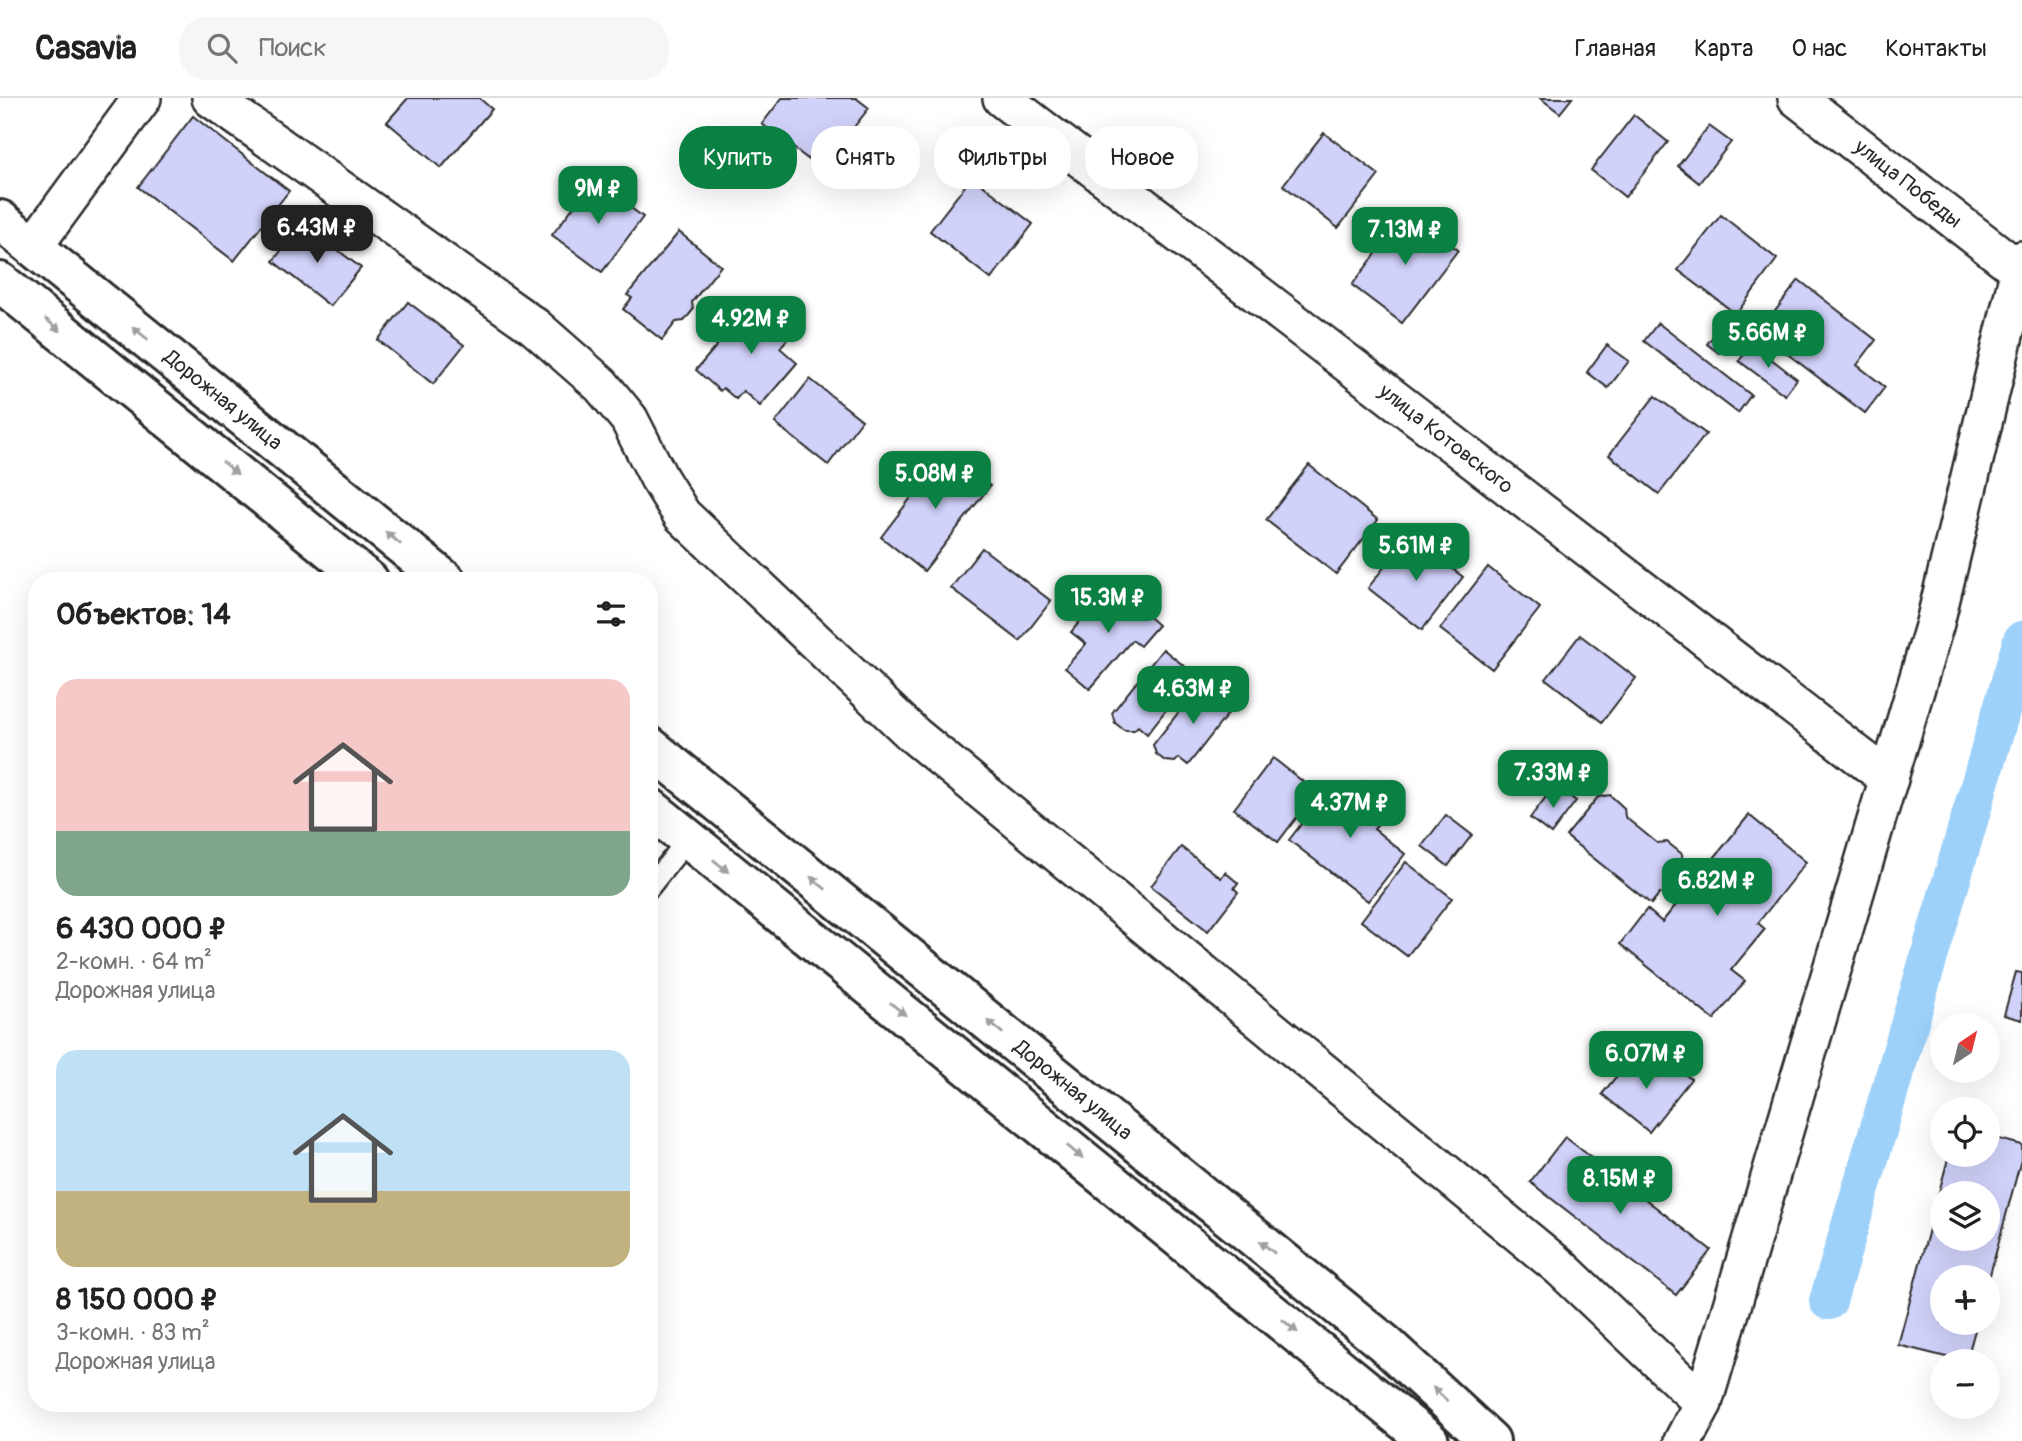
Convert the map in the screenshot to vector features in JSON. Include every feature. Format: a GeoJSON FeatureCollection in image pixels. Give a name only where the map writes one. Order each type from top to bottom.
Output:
{"type":"FeatureCollection","features":[{"type":"Feature","properties":{"kind":"main road","name":"Дорожная улица"},"geometry":{"type":"LineString","coordinates":[[0,220],[435,572]]}},
{"type":"Feature","properties":{"kind":"main road"},"geometry":{"type":"LineString","coordinates":[[0,282],[358,572]]}},
{"type":"Feature","properties":{"kind":"main road","name":"Дорожная улица"},"geometry":{"type":"LineString","coordinates":[[658,753],[1384,1343],[1490,1441]]}},
{"type":"Feature","properties":{"kind":"main road"},"geometry":{"type":"LineString","coordinates":[[658,814],[1429,1441]]}},
{"type":"Feature","properties":{"kind":"street"},"geometry":{"type":"LineString","coordinates":[[211,98],[536,327],[601,386],[629,419],[659,478],[682,515],[914,735],[1561,1268],[1703,1403]]}},
{"type":"Feature","properties":{"kind":"street","name":"улица Котовского"},"geometry":{"type":"LineString","coordinates":[[1002,98],[1889,779]]}},
{"type":"Feature","properties":{"kind":"street","name":"улица Победы"},"geometry":{"type":"LineString","coordinates":[[1797,98],[2021,265]]}},
{"type":"Feature","properties":{"kind":"street"},"geometry":{"type":"LineString","coordinates":[[33,247],[128,103]]}},
{"type":"Feature","properties":{"kind":"street"},"geometry":{"type":"LineString","coordinates":[[1683,1441],[1703,1403],[1935,624],[2021,265]]}},
{"type":"Feature","properties":{"kind":"lane"},"geometry":{"type":"LineString","coordinates":[[658,877],[688,839]]}},
{"type":"Feature","properties":{"kind":"building"},"geometry":{"type":"Polygon","coordinates":[[[408,98],[479,98],[492,109],[441,168],[387,122],[408,98]]]}},
{"type":"Feature","properties":{"kind":"building"},"geometry":{"type":"Polygon","coordinates":[[[782,98],[856,98],[869,108],[855,126],[811,126],[811,161],[797,151],[797,126],[762,124],[782,98]]]}},
{"type":"Feature","properties":{"kind":"building"},"geometry":{"type":"Polygon","coordinates":[[[1540,98],[1572,98],[1560,113],[1540,98]]]}},
{"type":"Feature","properties":{"kind":"building"},"geometry":{"type":"Polygon","coordinates":[[[1634,115],[1668,142],[1625,197],[1591,170],[1634,115]]]}},
{"type":"Feature","properties":{"kind":"building"},"geometry":{"type":"Polygon","coordinates":[[[193,116],[289,191],[234,261],[138,187],[193,116]]]}},
{"type":"Feature","properties":{"kind":"building"},"geometry":{"type":"Polygon","coordinates":[[[1709,126],[1731,142],[1699,183],[1678,166],[1709,126]]]}},
{"type":"Feature","properties":{"kind":"building"},"geometry":{"type":"Polygon","coordinates":[[[1324,133],[1379,175],[1338,228],[1283,185],[1324,133]]]}},
{"type":"Feature","properties":{"kind":"building"},"geometry":{"type":"Polygon","coordinates":[[[594,180],[643,217],[602,272],[552,235],[594,180]]]}},
{"type":"Feature","properties":{"kind":"building"},"geometry":{"type":"Polygon","coordinates":[[[963,189],[988,189],[1033,224],[991,279],[930,231],[963,189]]]}},
{"type":"Feature","properties":{"kind":"building"},"geometry":{"type":"Polygon","coordinates":[[[1409,211],[1458,250],[1402,323],[1352,285],[1409,211]]]}},
{"type":"Feature","properties":{"kind":"building"},"geometry":{"type":"Polygon","coordinates":[[[1721,215],[1777,259],[1736,314],[1678,270],[1721,215]]]}},
{"type":"Feature","properties":{"kind":"building"},"geometry":{"type":"Polygon","coordinates":[[[303,223],[361,268],[330,306],[273,261],[303,223]]]}},
{"type":"Feature","properties":{"kind":"building"},"geometry":{"type":"Polygon","coordinates":[[[679,232],[721,266],[692,302],[693,310],[684,321],[676,322],[662,340],[623,309],[632,298],[627,295],[679,232]]]}},
{"type":"Feature","properties":{"kind":"building"},"geometry":{"type":"Polygon","coordinates":[[[1799,280],[1876,340],[1857,365],[1885,387],[1865,413],[1759,332],[1799,280]]]}},
{"type":"Feature","properties":{"kind":"building"},"geometry":{"type":"Polygon","coordinates":[[[756,299],[794,331],[780,348],[797,363],[760,406],[743,391],[736,399],[723,388],[720,391],[696,370],[756,299]]]}},
{"type":"Feature","properties":{"kind":"building"},"geometry":{"type":"Polygon","coordinates":[[[408,302],[464,345],[433,384],[378,340],[408,302]]]}},
{"type":"Feature","properties":{"kind":"building"},"geometry":{"type":"Polygon","coordinates":[[[1731,314],[1742,323],[1719,353],[1707,344],[1731,314]]]}},
{"type":"Feature","properties":{"kind":"building"},"geometry":{"type":"Polygon","coordinates":[[[1658,323],[1751,395],[1738,413],[1644,341],[1658,323]]]}},
{"type":"Feature","properties":{"kind":"building"},"geometry":{"type":"Polygon","coordinates":[[[1752,344],[1797,379],[1785,395],[1739,361],[1752,344]]]}},
{"type":"Feature","properties":{"kind":"building"},"geometry":{"type":"Polygon","coordinates":[[[1607,345],[1629,361],[1608,388],[1587,372],[1607,345]]]}},
{"type":"Feature","properties":{"kind":"building"},"geometry":{"type":"Polygon","coordinates":[[[810,379],[862,420],[828,465],[775,423],[810,379]]]}},
{"type":"Feature","properties":{"kind":"building"},"geometry":{"type":"Polygon","coordinates":[[[1655,396],[1706,434],[1659,494],[1609,455],[1655,396]]]}},
{"type":"Feature","properties":{"kind":"building"},"geometry":{"type":"Polygon","coordinates":[[[946,452],[990,486],[924,571],[881,537],[946,452]]]}},
{"type":"Feature","properties":{"kind":"building"},"geometry":{"type":"Polygon","coordinates":[[[1309,465],[1378,520],[1336,574],[1266,520],[1309,465]]]}},
{"type":"Feature","properties":{"kind":"building"},"geometry":{"type":"Polygon","coordinates":[[[1409,535],[1463,577],[1422,630],[1368,588],[1409,535]]]}},
{"type":"Feature","properties":{"kind":"building"},"geometry":{"type":"Polygon","coordinates":[[[982,548],[1051,601],[1020,641],[951,588],[982,548]]]}},
{"type":"Feature","properties":{"kind":"building"},"geometry":{"type":"Polygon","coordinates":[[[1488,567],[1540,608],[1492,669],[1440,629],[1488,567]]]}},
{"type":"Feature","properties":{"kind":"building"},"geometry":{"type":"Polygon","coordinates":[[[1111,584],[1158,625],[1140,646],[1132,640],[1090,689],[1065,668],[1086,644],[1071,632],[1111,584]]]}},
{"type":"Feature","properties":{"kind":"building"},"geometry":{"type":"Polygon","coordinates":[[[1580,635],[1636,678],[1602,722],[1546,679],[1580,635]]]}},
{"type":"Feature","properties":{"kind":"building"},"geometry":{"type":"Polygon","coordinates":[[[1163,649],[1194,674],[1147,734],[1138,726],[1134,730],[1124,730],[1115,723],[1112,713],[1163,649]]]}},
{"type":"Feature","properties":{"kind":"building"},"geometry":{"type":"Polygon","coordinates":[[[1203,681],[1234,706],[1188,765],[1179,758],[1175,762],[1165,761],[1156,754],[1153,745],[1203,681]]]}},
{"type":"Feature","properties":{"kind":"building"},"geometry":{"type":"Polygon","coordinates":[[[1273,758],[1316,792],[1278,842],[1234,809],[1273,758]]]}},
{"type":"Feature","properties":{"kind":"building"},"geometry":{"type":"Polygon","coordinates":[[[1363,782],[1393,805],[1374,829],[1405,854],[1368,901],[1289,840],[1326,792],[1344,807],[1363,782]]]}},
{"type":"Feature","properties":{"kind":"building"},"geometry":{"type":"Polygon","coordinates":[[[1555,785],[1576,801],[1551,834],[1530,818],[1555,785]]]}},
{"type":"Feature","properties":{"kind":"building"},"geometry":{"type":"Polygon","coordinates":[[[1610,795],[1624,808],[1625,817],[1657,843],[1667,842],[1682,854],[1683,865],[1696,877],[1674,904],[1660,893],[1651,904],[1566,836],[1598,797],[1610,795]]]}},
{"type":"Feature","properties":{"kind":"building"},"geometry":{"type":"Polygon","coordinates":[[[1446,815],[1472,835],[1448,866],[1422,846],[1446,815]]]}},
{"type":"Feature","properties":{"kind":"building"},"geometry":{"type":"Polygon","coordinates":[[[1749,815],[1806,862],[1758,923],[1765,929],[1731,970],[1745,981],[1714,1020],[1620,944],[1647,909],[1662,922],[1749,815]]]}},
{"type":"Feature","properties":{"kind":"building"},"geometry":{"type":"Polygon","coordinates":[[[1181,847],[1221,878],[1225,872],[1238,883],[1234,888],[1238,892],[1208,931],[1151,886],[1181,847]]]}},
{"type":"Feature","properties":{"kind":"building"},"geometry":{"type":"Polygon","coordinates":[[[1406,862],[1452,898],[1407,956],[1361,921],[1406,862]]]}},
{"type":"Feature","properties":{"kind":"building"},"geometry":{"type":"Polygon","coordinates":[[[2016,972],[2022,973],[2022,1020],[2004,1015],[2016,972]]]}},
{"type":"Feature","properties":{"kind":"building"},"geometry":{"type":"Polygon","coordinates":[[[1662,1056],[1691,1079],[1649,1132],[1602,1094],[1632,1057],[1650,1071],[1662,1056]]]}},
{"type":"Feature","properties":{"kind":"building"},"geometry":{"type":"Polygon","coordinates":[[[1565,1137],[1711,1250],[1676,1295],[1530,1182],[1565,1137]]]}},
{"type":"Feature","properties":{"kind":"building"},"geometry":{"type":"Polygon","coordinates":[[[2000,1139],[2022,1145],[2022,1156],[2000,1238],[2000,1181],[1942,1181],[1946,1167],[2000,1167],[2000,1139]]]}},
{"type":"Feature","properties":{"kind":"building"},"geometry":{"type":"Polygon","coordinates":[[[1930,1226],[1930,1251],[1996,1251],[1993,1265],[1930,1265],[1930,1335],[1974,1335],[1970,1349],[1930,1349],[1930,1353],[1898,1345],[1930,1226]]]}},
{"type":"Feature","properties":{"kind":"waterway"},"geometry":{"type":"LineString","coordinates":[[1828,1301],[2022,640]]}}]}
